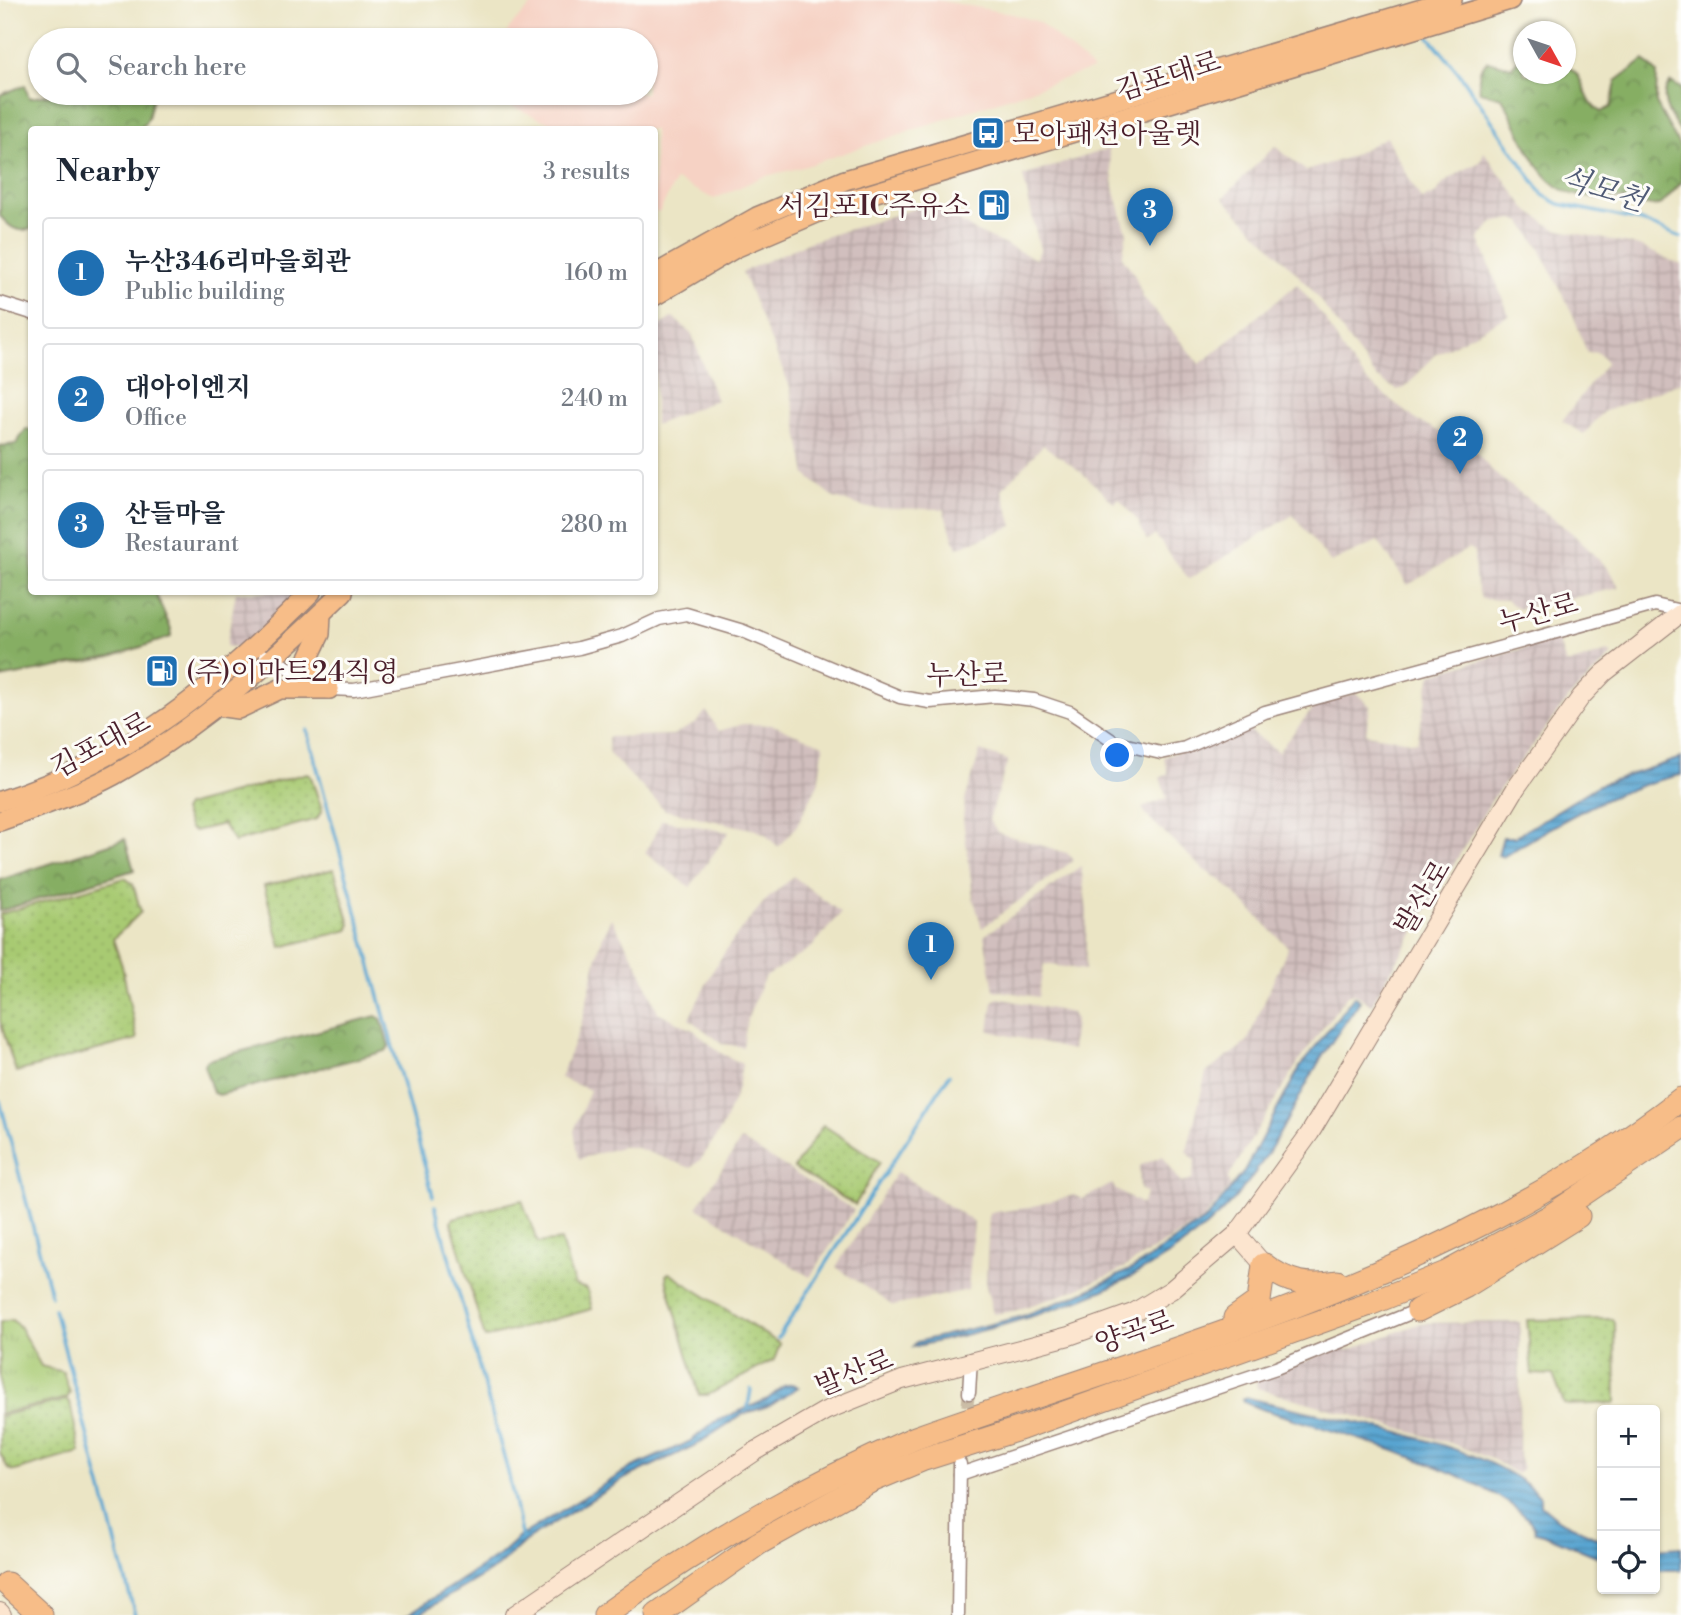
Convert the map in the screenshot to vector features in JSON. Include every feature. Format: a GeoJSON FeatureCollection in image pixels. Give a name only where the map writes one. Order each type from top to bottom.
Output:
{"type":"FeatureCollection","features":[{"type":"Feature","properties":{"kind":"highway","name":"양곡로"},"geometry":{"type":"LineString","coordinates":[[605,1615],[743,1523],[856,1464],[915,1438],[1176,1348],[1371,1275],[1437,1247],[1596,1159],[1681,1098]]}},
{"type":"Feature","properties":{"kind":"highway","name":"양곡로"},"geometry":{"type":"LineString","coordinates":[[657,1615],[759,1543],[869,1482],[924,1459],[1021,1428],[1356,1310],[1446,1273],[1549,1217],[1681,1129]]}},
{"type":"Feature","properties":{"kind":"highway"},"geometry":{"type":"LineString","coordinates":[[1418,1310],[1466,1286],[1577,1217],[1631,1176],[1681,1129]]}},
{"type":"Feature","properties":{"kind":"highway"},"geometry":{"type":"LineString","coordinates":[[1264,1265],[1279,1276],[1299,1284],[1317,1285],[1371,1275]]}},
{"type":"Feature","properties":{"kind":"highway"},"geometry":{"type":"LineString","coordinates":[[1176,1348],[1252,1308],[1263,1290],[1264,1265]]}},
{"type":"Feature","properties":{"kind":"highway"},"geometry":{"type":"LineString","coordinates":[[3,1578],[41,1615]]}},
{"type":"Feature","properties":{"kind":"highway"},"geometry":{"type":"LineString","coordinates":[[599,1615],[645,1586]]}},
{"type":"Feature","properties":{"kind":"main road","name":"김포대로"},"geometry":{"type":"LineString","coordinates":[[658,273],[722,234],[799,197],[1054,116],[1371,24],[1456,7],[1510,0]]}},
{"type":"Feature","properties":{"kind":"main road","name":"김포대로"},"geometry":{"type":"LineString","coordinates":[[658,294],[735,248],[840,204],[1388,39],[1456,7]]}},
{"type":"Feature","properties":{"kind":"main road"},"geometry":{"type":"LineString","coordinates":[[1027,148],[1033,137],[1054,128],[1054,116]]}},
{"type":"Feature","properties":{"kind":"main road","name":"김포대로"},"geometry":{"type":"LineString","coordinates":[[0,800],[114,752],[192,703],[308,595]]}},
{"type":"Feature","properties":{"kind":"main road","name":"김포대로"},"geometry":{"type":"LineString","coordinates":[[0,821],[112,776],[217,706],[272,661],[340,595]]}},
{"type":"Feature","properties":{"kind":"main road"},"geometry":{"type":"LineString","coordinates":[[321,614],[320,634],[309,657],[316,676],[329,689]]}},
{"type":"Feature","properties":{"kind":"main road"},"geometry":{"type":"LineString","coordinates":[[217,706],[238,709],[280,689],[329,689]]}},
{"type":"Feature","properties":{"kind":"street"},"geometry":{"type":"LineString","coordinates":[[0,303],[28,312]]}},
{"type":"Feature","properties":{"kind":"street","name":"누산로"},"geometry":{"type":"LineString","coordinates":[[255,647],[272,661],[329,689],[354,690],[579,648],[622,635],[659,619],[685,614],[743,631],[900,696],[930,702],[995,696],[1034,701],[1070,712],[1114,742],[1161,753],[1185,748],[1265,712],[1655,605],[1681,612]]}},
{"type":"Feature","properties":{"kind":"street","name":"발산로"},"geometry":{"type":"LineString","coordinates":[[514,1615],[756,1451],[808,1420],[872,1390],[971,1359],[1069,1336],[1133,1313],[1171,1290],[1237,1234],[1310,1133],[1517,788],[1553,734],[1604,673],[1681,612]]}},
{"type":"Feature","properties":{"kind":"street"},"geometry":{"type":"LineString","coordinates":[[1237,1234],[1264,1265]]}},
{"type":"Feature","properties":{"kind":"street"},"geometry":{"type":"LineString","coordinates":[[958,1615],[960,1469],[1276,1368],[1418,1310]]}},
{"type":"Feature","properties":{"kind":"street"},"geometry":{"type":"LineString","coordinates":[[969,1394],[971,1359]]}},
{"type":"Feature","properties":{"kind":"street"},"geometry":{"type":"LineString","coordinates":[[3,1578],[26,1615]]}},
{"type":"Feature","properties":{"kind":"shaded area","name":"모아패션아울렛"},"geometry":{"type":"Polygon","coordinates":[[[537,0],[937,0],[1013,14],[1039,22],[1093,69],[803,167],[762,177],[714,199],[676,180],[659,213],[658,126],[556,126],[509,105],[658,105],[658,28],[509,28],[537,0]]]}},
{"type":"Feature","properties":{"kind":"shaded area"},"geometry":{"type":"Polygon","coordinates":[[[1386,137],[1421,199],[1435,194],[1444,183],[1480,162],[1484,152],[1527,210],[1555,229],[1639,246],[1681,265],[1681,382],[1603,412],[1584,434],[1562,421],[1607,362],[1597,352],[1587,353],[1574,317],[1540,249],[1522,222],[1513,219],[1492,223],[1479,239],[1509,315],[1435,355],[1405,388],[1397,390],[1376,377],[1309,286],[1223,198],[1275,146],[1306,171],[1349,157],[1386,137]]]}},
{"type":"Feature","properties":{"kind":"shaded area"},"geometry":{"type":"Polygon","coordinates":[[[1108,149],[1115,192],[1127,233],[1122,257],[1134,273],[1143,297],[1200,364],[1297,284],[1326,320],[1345,354],[1367,381],[1415,419],[1474,450],[1494,473],[1572,533],[1609,570],[1619,588],[1518,609],[1506,600],[1481,599],[1475,577],[1474,552],[1469,548],[1408,585],[1378,541],[1331,563],[1293,515],[1189,579],[1155,535],[1147,541],[1138,521],[1119,499],[1114,503],[1080,471],[1043,445],[1002,490],[1013,526],[957,548],[943,509],[868,508],[834,498],[806,475],[790,387],[742,272],[809,242],[932,203],[975,231],[1036,259],[1040,250],[1023,176],[1108,149]]]}},
{"type":"Feature","properties":{"kind":"shaded area"},"geometry":{"type":"Polygon","coordinates":[[[673,317],[692,335],[716,400],[658,424],[658,327],[673,317]]]}},
{"type":"Feature","properties":{"kind":"shaded area"},"geometry":{"type":"Polygon","coordinates":[[[235,595],[298,595],[243,648],[226,646],[235,595]]]}},
{"type":"Feature","properties":{"kind":"shaded area"},"geometry":{"type":"Polygon","coordinates":[[[1558,639],[1566,664],[1608,652],[1612,655],[1567,700],[1493,798],[1371,1005],[1354,993],[1347,995],[1301,1058],[1228,1178],[1230,1187],[1203,1219],[1117,1272],[1062,1295],[1014,1311],[993,1314],[986,1286],[989,1213],[1026,1208],[1074,1195],[1082,1199],[1112,1184],[1116,1190],[1142,1204],[1147,1193],[1140,1189],[1139,1166],[1163,1156],[1181,1183],[1192,1179],[1195,1161],[1187,1151],[1206,1073],[1247,1042],[1288,947],[1222,881],[1204,870],[1148,817],[1142,808],[1167,798],[1160,778],[1168,774],[1164,757],[1245,727],[1278,752],[1317,703],[1356,693],[1370,706],[1366,734],[1417,742],[1431,674],[1558,639]]]}},
{"type":"Feature","properties":{"kind":"shaded area"},"geometry":{"type":"Polygon","coordinates":[[[706,711],[719,731],[743,724],[773,725],[824,745],[818,784],[796,827],[778,847],[765,834],[756,830],[665,810],[609,754],[608,737],[673,735],[696,723],[706,711]]]}},
{"type":"Feature","properties":{"kind":"shaded area"},"geometry":{"type":"Polygon","coordinates":[[[980,751],[1008,760],[989,820],[999,833],[1067,853],[1074,860],[982,928],[973,897],[963,819],[965,800],[980,751]]]}},
{"type":"Feature","properties":{"kind":"shaded area"},"geometry":{"type":"Polygon","coordinates":[[[662,820],[729,832],[690,887],[645,853],[662,820]]]}},
{"type":"Feature","properties":{"kind":"shaded area"},"geometry":{"type":"Polygon","coordinates":[[[1081,866],[1087,911],[1085,970],[1044,964],[1038,997],[994,990],[984,936],[1081,866]]]}},
{"type":"Feature","properties":{"kind":"shaded area"},"geometry":{"type":"Polygon","coordinates":[[[793,876],[841,913],[811,948],[764,978],[747,1020],[743,1047],[723,1044],[689,1019],[712,972],[732,941],[763,903],[793,876]]]}},
{"type":"Feature","properties":{"kind":"shaded area"},"geometry":{"type":"Polygon","coordinates":[[[611,918],[639,967],[658,1012],[695,1031],[719,1052],[742,1064],[738,1088],[724,1124],[702,1158],[691,1168],[634,1147],[621,1147],[579,1159],[574,1131],[590,1090],[560,1078],[581,1025],[600,944],[611,918]]]}},
{"type":"Feature","properties":{"kind":"shaded area"},"geometry":{"type":"Polygon","coordinates":[[[998,998],[1072,1013],[1075,1020],[1072,1050],[989,1031],[993,1001],[998,998]]]}},
{"type":"Feature","properties":{"kind":"shaded area"},"geometry":{"type":"Polygon","coordinates":[[[741,1140],[854,1210],[810,1277],[697,1207],[741,1140]]]}},
{"type":"Feature","properties":{"kind":"shaded area"},"geometry":{"type":"Polygon","coordinates":[[[897,1172],[974,1222],[968,1290],[893,1306],[836,1267],[897,1172]]]}},
{"type":"Feature","properties":{"kind":"shaded area"},"geometry":{"type":"Polygon","coordinates":[[[1520,1322],[1519,1457],[1523,1468],[1517,1474],[1494,1460],[1450,1443],[1257,1388],[1256,1380],[1343,1346],[1346,1351],[1421,1323],[1520,1322]]]}},
{"type":"Feature","properties":{"kind":"green space"},"geometry":{"type":"Polygon","coordinates":[[[1644,60],[1657,73],[1656,103],[1681,149],[1681,183],[1662,204],[1652,205],[1576,195],[1562,189],[1539,168],[1502,98],[1480,92],[1479,75],[1484,64],[1488,61],[1512,67],[1513,84],[1576,84],[1576,73],[1590,102],[1601,112],[1611,107],[1616,81],[1644,60]]]}},
{"type":"Feature","properties":{"kind":"green space"},"geometry":{"type":"Polygon","coordinates":[[[1671,82],[1681,88],[1681,133],[1669,114],[1665,101],[1671,82]]]}},
{"type":"Feature","properties":{"kind":"green space"},"geometry":{"type":"Polygon","coordinates":[[[25,85],[28,105],[151,105],[143,126],[28,126],[28,229],[17,230],[0,216],[0,95],[25,85]]]}},
{"type":"Feature","properties":{"kind":"green space"},"geometry":{"type":"Polygon","coordinates":[[[28,429],[28,595],[156,595],[171,629],[171,637],[111,657],[0,678],[0,446],[16,444],[28,429]]]}},
{"type":"Feature","properties":{"kind":"green space"},"geometry":{"type":"Polygon","coordinates":[[[307,773],[311,777],[322,810],[317,819],[234,842],[223,824],[195,831],[190,829],[183,811],[186,806],[307,773]]]}},
{"type":"Feature","properties":{"kind":"green space"},"geometry":{"type":"Polygon","coordinates":[[[125,839],[134,870],[0,911],[0,880],[125,839]]]}},
{"type":"Feature","properties":{"kind":"green space"},"geometry":{"type":"Polygon","coordinates":[[[334,869],[350,924],[349,930],[281,947],[264,886],[334,869]]]}},
{"type":"Feature","properties":{"kind":"green space"},"geometry":{"type":"Polygon","coordinates":[[[125,878],[133,884],[141,912],[113,939],[122,966],[137,1039],[16,1072],[0,1021],[0,914],[125,878]]]}},
{"type":"Feature","properties":{"kind":"green space"},"geometry":{"type":"Polygon","coordinates":[[[376,1016],[381,1019],[389,1046],[386,1051],[219,1095],[213,1093],[204,1065],[208,1060],[376,1016]]]}},
{"type":"Feature","properties":{"kind":"green space"},"geometry":{"type":"Polygon","coordinates":[[[823,1125],[880,1162],[855,1205],[794,1168],[823,1125]]]}},
{"type":"Feature","properties":{"kind":"green space"},"geometry":{"type":"Polygon","coordinates":[[[522,1200],[538,1243],[561,1240],[574,1285],[587,1289],[592,1309],[485,1338],[451,1222],[454,1218],[522,1200]]]}},
{"type":"Feature","properties":{"kind":"green space"},"geometry":{"type":"Polygon","coordinates":[[[669,1273],[780,1344],[774,1360],[708,1395],[699,1395],[667,1283],[666,1275],[669,1273]]]}},
{"type":"Feature","properties":{"kind":"green space"},"geometry":{"type":"Polygon","coordinates":[[[1613,1319],[1616,1403],[1568,1405],[1564,1403],[1553,1375],[1532,1374],[1527,1320],[1613,1319]]]}},
{"type":"Feature","properties":{"kind":"green space"},"geometry":{"type":"Polygon","coordinates":[[[12,1320],[19,1326],[41,1366],[63,1372],[70,1393],[67,1398],[0,1414],[0,1322],[12,1320]]]}},
{"type":"Feature","properties":{"kind":"green space"},"geometry":{"type":"Polygon","coordinates":[[[66,1400],[70,1402],[80,1452],[15,1471],[8,1469],[0,1453],[0,1416],[66,1400]]]}},
{"type":"Feature","properties":{"kind":"water"},"geometry":{"type":"Polygon","coordinates":[[[1681,758],[1681,775],[1611,797],[1566,819],[1503,857],[1498,855],[1503,837],[1515,837],[1599,785],[1681,758]]]}},
{"type":"Feature","properties":{"kind":"water"},"geometry":{"type":"Polygon","coordinates":[[[1354,996],[1360,1001],[1321,1058],[1276,1140],[1249,1181],[1217,1217],[1180,1247],[1140,1272],[1097,1293],[1005,1324],[913,1347],[916,1342],[1020,1317],[1080,1294],[1136,1267],[1208,1217],[1243,1173],[1300,1067],[1354,996]]]}},
{"type":"Feature","properties":{"kind":"water"},"geometry":{"type":"Polygon","coordinates":[[[792,1384],[798,1387],[771,1405],[743,1414],[696,1445],[626,1478],[525,1541],[497,1567],[417,1615],[407,1615],[499,1555],[519,1537],[631,1468],[691,1441],[714,1422],[768,1399],[784,1386],[792,1384]]]}},
{"type":"Feature","properties":{"kind":"water"},"geometry":{"type":"Polygon","coordinates":[[[1249,1398],[1405,1434],[1486,1461],[1518,1478],[1541,1498],[1541,1505],[1559,1520],[1597,1538],[1597,1556],[1535,1532],[1534,1526],[1514,1507],[1484,1488],[1447,1471],[1364,1441],[1258,1408],[1243,1399],[1249,1398]]]}},
{"type":"Feature","properties":{"kind":"water"},"geometry":{"type":"Polygon","coordinates":[[[1681,1547],[1681,1570],[1660,1570],[1660,1549],[1681,1547]]]}},
{"type":"Feature","properties":{"kind":"waterway","name":"석모천"},"geometry":{"type":"LineString","coordinates":[[1426,33],[1459,73],[1543,195],[1559,204],[1641,221],[1681,237]]}},
{"type":"Feature","properties":{"kind":"waterway"},"geometry":{"type":"LineString","coordinates":[[307,730],[433,1196]]}},
{"type":"Feature","properties":{"kind":"waterway"},"geometry":{"type":"LineString","coordinates":[[778,1338],[949,1075]]}},
{"type":"Feature","properties":{"kind":"waterway"},"geometry":{"type":"LineString","coordinates":[[0,1101],[51,1296]]}},
{"type":"Feature","properties":{"kind":"waterway"},"geometry":{"type":"LineString","coordinates":[[435,1206],[508,1472],[522,1539]]}},
{"type":"Feature","properties":{"kind":"waterway"},"geometry":{"type":"LineString","coordinates":[[54,1309],[135,1615]]}},
{"type":"Feature","properties":{"kind":"waterway"},"geometry":{"type":"LineString","coordinates":[[748,1407],[751,1389]]}},
{"type":"Feature","properties":{"kind":"tunnel"},"geometry":{"type":"LineString","coordinates":[[965,1424],[969,1393]]}},
{"type":"Feature","properties":{"kind":"place","name":"모아패션아울렛"},"geometry":{"type":"Point","coordinates":[988,133]}},
{"type":"Feature","properties":{"kind":"place","name":"서김포IC주유소"},"geometry":{"type":"Point","coordinates":[994,205]}},
{"type":"Feature","properties":{"kind":"place","name":"산들마을"},"geometry":{"type":"Point","coordinates":[1150,246]}},
{"type":"Feature","properties":{"kind":"place","name":"대아이엔지"},"geometry":{"type":"Point","coordinates":[1460,474]}},
{"type":"Feature","properties":{"kind":"place","name":"(주)이마트24직영"},"geometry":{"type":"Point","coordinates":[162,671]}},
{"type":"Feature","properties":{"kind":"place","name":"누산346리마을회관"},"geometry":{"type":"Point","coordinates":[931,980]}}]}
